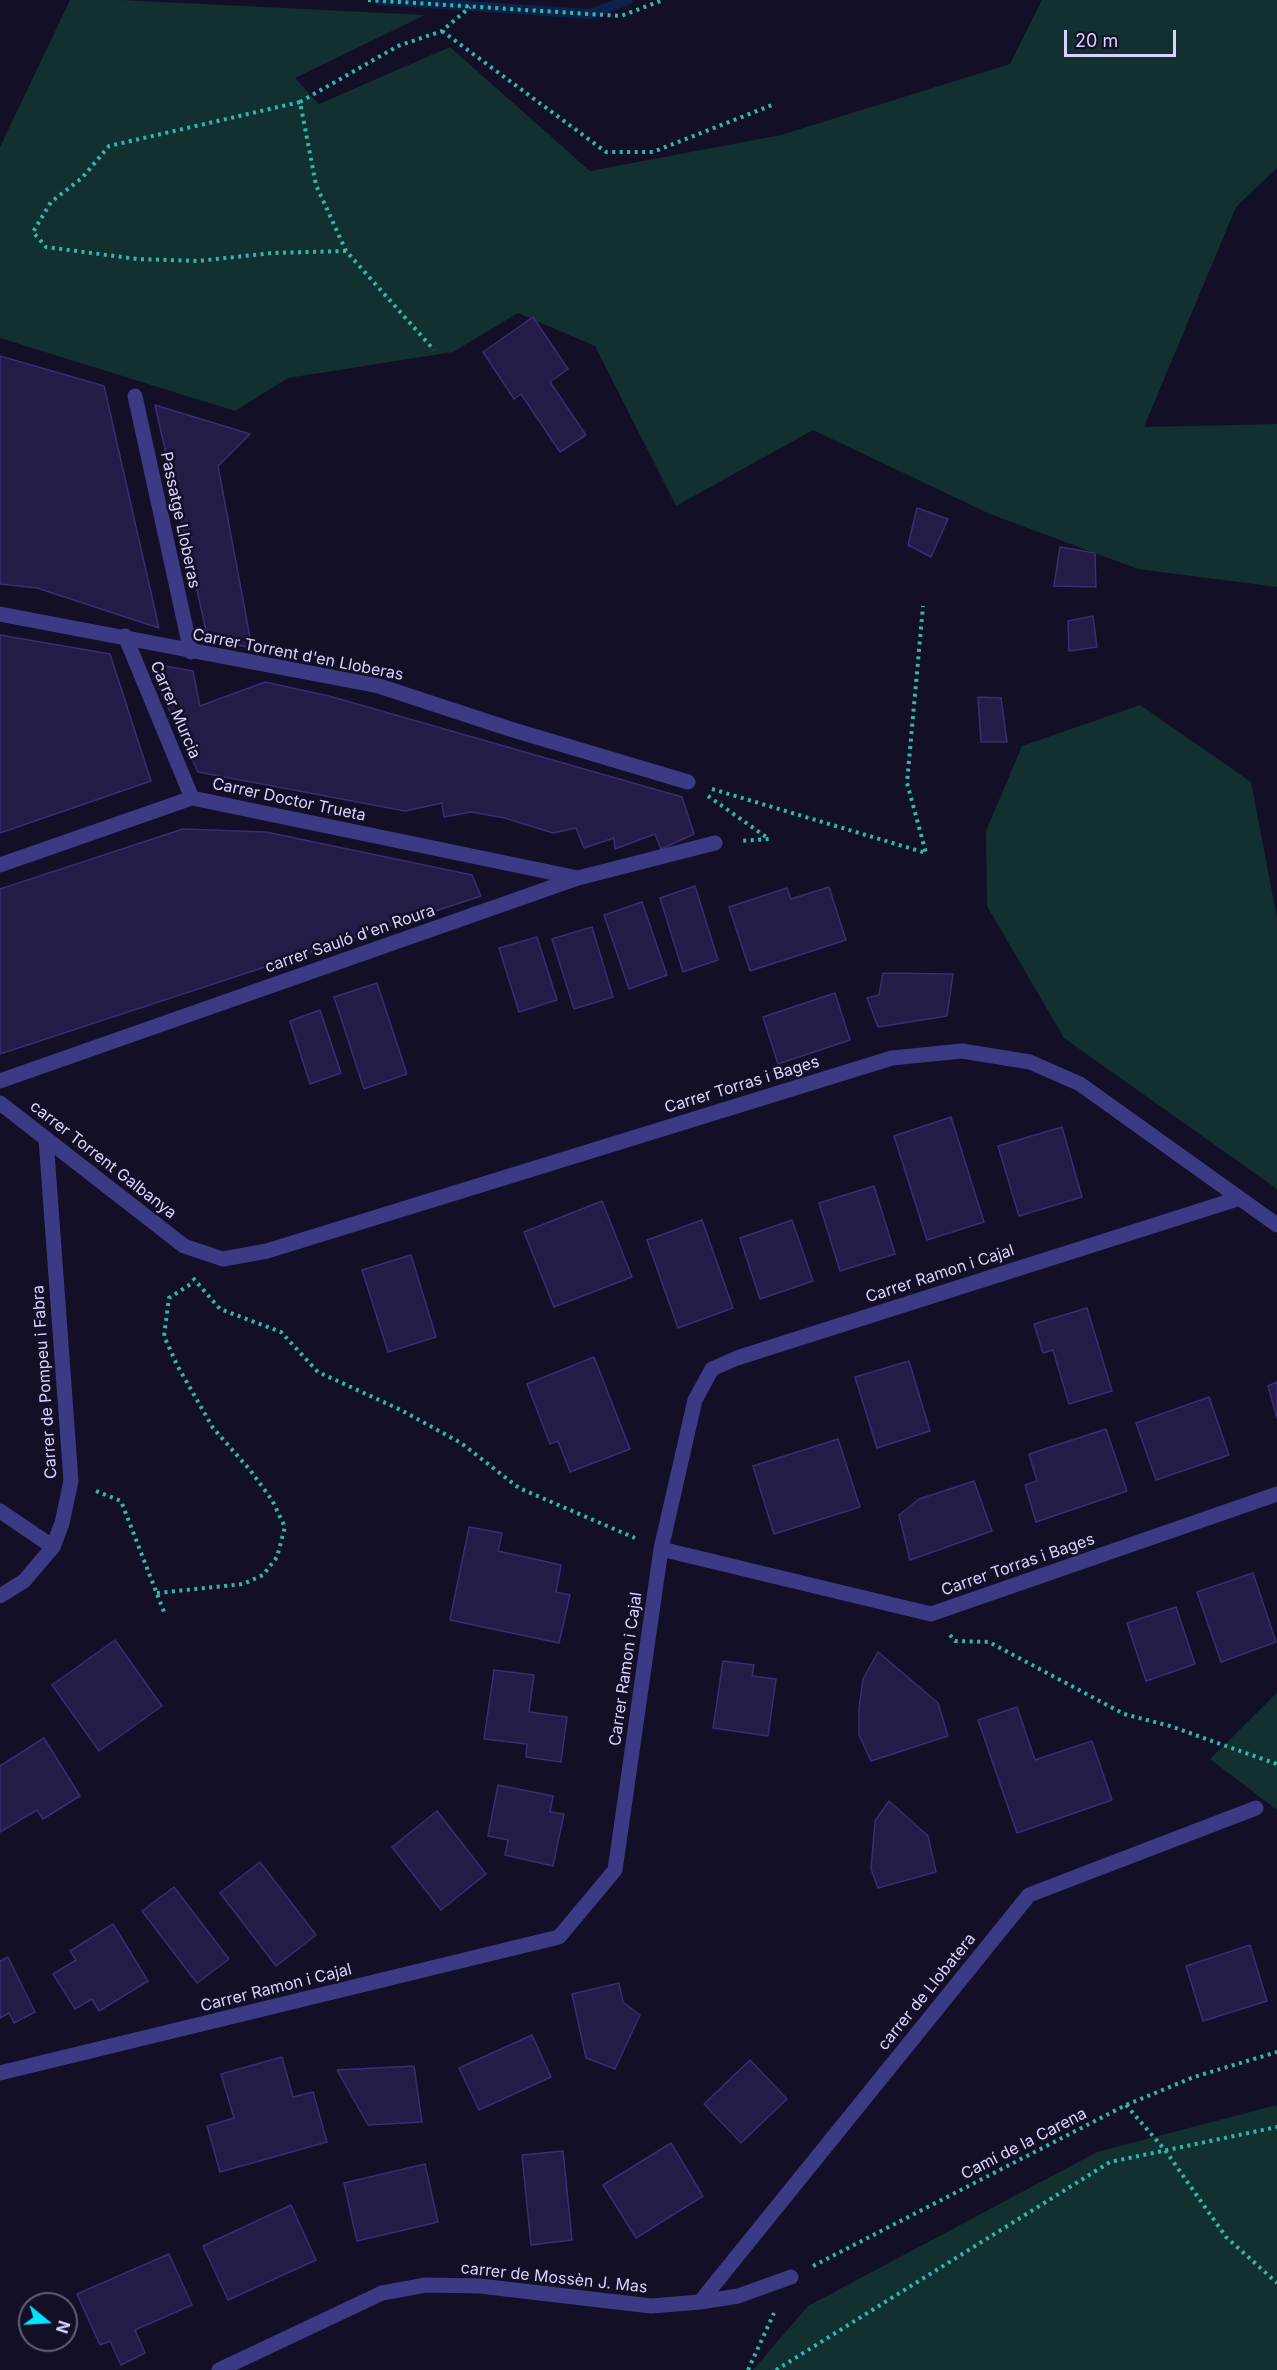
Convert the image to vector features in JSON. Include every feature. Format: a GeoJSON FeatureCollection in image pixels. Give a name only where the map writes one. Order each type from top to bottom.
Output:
{"type":"FeatureCollection","features":[{"type":"Feature","properties":{"kind":"street","name":"Passatge Lloberas"},"geometry":{"type":"LineString","coordinates":[[135,396],[191,652]]}},
{"type":"Feature","properties":{"kind":"street","name":"Carrer Torrent d'en Lloberas"},"geometry":{"type":"LineString","coordinates":[[0,614],[379,686],[510,729],[688,782]]}},
{"type":"Feature","properties":{"kind":"street","name":"Carrer Murcia"},"geometry":{"type":"LineString","coordinates":[[124,636],[192,798]]}},
{"type":"Feature","properties":{"kind":"street","name":"Carrer Doctor Trueta"},"geometry":{"type":"LineString","coordinates":[[0,865],[192,798],[578,878]]}},
{"type":"Feature","properties":{"kind":"street","name":"carrer Sauló d'en Roura"},"geometry":{"type":"LineString","coordinates":[[0,1082],[578,878],[715,843]]}},
{"type":"Feature","properties":{"kind":"street","name":"Carrer Torras i Bages"},"geometry":{"type":"LineString","coordinates":[[184,1246],[223,1259],[267,1251],[892,1058],[962,1051],[1030,1062],[1080,1084],[1277,1225]]}},
{"type":"Feature","properties":{"kind":"street","name":"carrer Torrent Galbanya"},"geometry":{"type":"LineString","coordinates":[[0,1103],[184,1246]]}},
{"type":"Feature","properties":{"kind":"street","name":"Carrer de Pompeu i Fabra"},"geometry":{"type":"LineString","coordinates":[[0,1596],[24,1581],[53,1547],[62,1523],[71,1481],[46,1139]]}},
{"type":"Feature","properties":{"kind":"street","name":"Carrer Ramon i Cajal"},"geometry":{"type":"LineString","coordinates":[[0,2073],[560,1937],[615,1870],[661,1549],[695,1400],[712,1369],[737,1358],[1238,1199]]}},
{"type":"Feature","properties":{"kind":"street","name":"Carrer Torras i Bages"},"geometry":{"type":"LineString","coordinates":[[661,1549],[931,1614],[1277,1494]]}},
{"type":"Feature","properties":{"kind":"street"},"geometry":{"type":"LineString","coordinates":[[0,1511],[53,1547]]}},
{"type":"Feature","properties":{"kind":"street","name":"carrer de Llobatera"},"geometry":{"type":"LineString","coordinates":[[700,2302],[1029,1895],[1256,1808]]}},
{"type":"Feature","properties":{"kind":"street","name":"carrer de Mossèn J. Mas"},"geometry":{"type":"LineString","coordinates":[[219,2370],[382,2293],[426,2285],[480,2286],[651,2306],[738,2296],[791,2277]]}},
{"type":"Feature","properties":{"kind":"path"},"geometry":{"type":"LineString","coordinates":[[368,0],[621,15],[663,0]]}},
{"type":"Feature","properties":{"kind":"path"},"geometry":{"type":"LineString","coordinates":[[346,251],[272,253],[198,261],[137,259],[46,247],[33,232],[51,202],[82,178],[108,146],[300,102],[398,46],[442,31],[471,7]]}},
{"type":"Feature","properties":{"kind":"path"},"geometry":{"type":"LineString","coordinates":[[442,31],[606,152],[653,152],[772,105]]}},
{"type":"Feature","properties":{"kind":"path"},"geometry":{"type":"LineString","coordinates":[[300,102],[316,185],[346,251],[434,350]]}},
{"type":"Feature","properties":{"kind":"path"},"geometry":{"type":"LineString","coordinates":[[688,782],[926,853],[907,783],[922,606]]}},
{"type":"Feature","properties":{"kind":"path"},"geometry":{"type":"LineString","coordinates":[[184,1246],[194,1282],[220,1309],[282,1332],[318,1372],[401,1410],[461,1443],[519,1488],[661,1549]]}},
{"type":"Feature","properties":{"kind":"path"},"geometry":{"type":"LineString","coordinates":[[157,1593],[243,1584],[263,1575],[277,1557],[285,1527],[272,1500],[250,1470],[213,1428],[177,1365],[164,1336],[170,1298],[194,1282]]}},
{"type":"Feature","properties":{"kind":"path"},"geometry":{"type":"LineString","coordinates":[[71,1481],[121,1501],[164,1612]]}},
{"type":"Feature","properties":{"kind":"path"},"geometry":{"type":"LineString","coordinates":[[931,1614],[955,1641],[989,1642],[1125,1714],[1170,1726],[1277,1764]]}},
{"type":"Feature","properties":{"kind":"path","name":"Camí de la Carena"},"geometry":{"type":"LineString","coordinates":[[791,2277],[1126,2105],[1194,2077],[1277,2052]]}},
{"type":"Feature","properties":{"kind":"path"},"geometry":{"type":"LineString","coordinates":[[1126,2105],[1165,2150],[1226,2237],[1277,2283]]}},
{"type":"Feature","properties":{"kind":"path"},"geometry":{"type":"LineString","coordinates":[[776,2370],[1110,2162],[1277,2127]]}},
{"type":"Feature","properties":{"kind":"path"},"geometry":{"type":"LineString","coordinates":[[748,2370],[791,2277]]}},
{"type":"Feature","properties":{"kind":"green space"},"geometry":{"type":"Polygon","coordinates":[[[70,0],[122,0],[425,15],[295,78],[319,104],[450,47],[590,171],[781,135],[1010,64],[1042,0],[1277,0],[1277,168],[1236,207],[1144,427],[1277,424],[1277,587],[1138,569],[990,514],[813,430],[676,506],[595,346],[518,313],[453,352],[288,378],[235,411],[0,338],[0,147],[70,0]]]}},
{"type":"Feature","properties":{"kind":"green space"},"geometry":{"type":"Polygon","coordinates":[[[1140,705],[1251,782],[1277,918],[1277,1189],[1064,1038],[987,906],[986,831],[1022,746],[1140,705]]]}},
{"type":"Feature","properties":{"kind":"green space"},"geometry":{"type":"Polygon","coordinates":[[[1277,1693],[1277,1810],[1210,1759],[1277,1693]]]}},
{"type":"Feature","properties":{"kind":"green space"},"geometry":{"type":"Polygon","coordinates":[[[1277,2105],[1277,2370],[753,2370],[808,2306],[1097,2152],[1277,2105]]]}},
{"type":"Feature","properties":{"kind":"building"},"geometry":{"type":"Polygon","coordinates":[[[533,317],[568,369],[550,382],[586,435],[560,452],[521,394],[514,399],[483,352],[533,317]]]}},
{"type":"Feature","properties":{"kind":"building"},"geometry":{"type":"Polygon","coordinates":[[[0,356],[104,386],[159,628],[37,588],[0,584],[0,356]]]}},
{"type":"Feature","properties":{"kind":"building"},"geometry":{"type":"Polygon","coordinates":[[[155,405],[250,434],[218,466],[252,648],[208,639],[155,405]]]}},
{"type":"Feature","properties":{"kind":"building"},"geometry":{"type":"Polygon","coordinates":[[[917,508],[948,519],[931,557],[908,545],[917,508]]]}},
{"type":"Feature","properties":{"kind":"building"},"geometry":{"type":"Polygon","coordinates":[[[1060,547],[1095,553],[1096,587],[1054,586],[1060,547]]]}},
{"type":"Feature","properties":{"kind":"building"},"geometry":{"type":"Polygon","coordinates":[[[1093,616],[1097,647],[1069,651],[1068,621],[1093,616]]]}},
{"type":"Feature","properties":{"kind":"building"},"geometry":{"type":"Polygon","coordinates":[[[0,635],[110,654],[151,781],[0,833],[0,635]]]}},
{"type":"Feature","properties":{"kind":"building"},"geometry":{"type":"Polygon","coordinates":[[[165,666],[193,671],[200,706],[265,682],[329,696],[682,797],[694,834],[661,849],[655,834],[615,849],[614,838],[584,848],[576,828],[553,833],[505,818],[471,812],[444,817],[442,803],[405,811],[198,772],[155,680],[165,666]]]}},
{"type":"Feature","properties":{"kind":"building"},"geometry":{"type":"Polygon","coordinates":[[[978,697],[1001,698],[1007,742],[981,742],[978,697]]]}},
{"type":"Feature","properties":{"kind":"building"},"geometry":{"type":"Polygon","coordinates":[[[183,829],[266,832],[472,875],[481,896],[0,1054],[0,889],[183,829]]]}},
{"type":"Feature","properties":{"kind":"building"},"geometry":{"type":"Polygon","coordinates":[[[695,886],[718,960],[683,972],[660,898],[695,886]]]}},
{"type":"Feature","properties":{"kind":"building"},"geometry":{"type":"Polygon","coordinates":[[[829,887],[846,940],[750,971],[729,907],[787,888],[791,899],[829,887]]]}},
{"type":"Feature","properties":{"kind":"building"},"geometry":{"type":"Polygon","coordinates":[[[642,902],[667,975],[629,989],[604,915],[642,902]]]}},
{"type":"Feature","properties":{"kind":"building"},"geometry":{"type":"Polygon","coordinates":[[[592,927],[613,997],[574,1009],[552,939],[592,927]]]}},
{"type":"Feature","properties":{"kind":"building"},"geometry":{"type":"Polygon","coordinates":[[[537,937],[557,1000],[519,1012],[499,948],[537,937]]]}},
{"type":"Feature","properties":{"kind":"building"},"geometry":{"type":"Polygon","coordinates":[[[883,973],[953,974],[947,1016],[878,1027],[867,998],[879,995],[883,973]]]}},
{"type":"Feature","properties":{"kind":"building"},"geometry":{"type":"Polygon","coordinates":[[[377,983],[407,1074],[364,1089],[334,997],[377,983]]]}},
{"type":"Feature","properties":{"kind":"building"},"geometry":{"type":"Polygon","coordinates":[[[835,993],[850,1040],[778,1064],[763,1017],[835,993]]]}},
{"type":"Feature","properties":{"kind":"building"},"geometry":{"type":"Polygon","coordinates":[[[320,1010],[341,1073],[310,1084],[290,1021],[320,1010]]]}},
{"type":"Feature","properties":{"kind":"building"},"geometry":{"type":"Polygon","coordinates":[[[951,1117],[984,1222],[927,1240],[894,1136],[951,1117]]]}},
{"type":"Feature","properties":{"kind":"building"},"geometry":{"type":"Polygon","coordinates":[[[1062,1127],[1082,1197],[1019,1216],[998,1146],[1062,1127]]]}},
{"type":"Feature","properties":{"kind":"building"},"geometry":{"type":"Polygon","coordinates":[[[874,1186],[895,1254],[840,1271],[819,1203],[874,1186]]]}},
{"type":"Feature","properties":{"kind":"building"},"geometry":{"type":"Polygon","coordinates":[[[602,1201],[632,1277],[554,1307],[524,1232],[602,1201]]]}},
{"type":"Feature","properties":{"kind":"building"},"geometry":{"type":"Polygon","coordinates":[[[702,1220],[733,1308],[678,1328],[647,1240],[702,1220]]]}},
{"type":"Feature","properties":{"kind":"building"},"geometry":{"type":"Polygon","coordinates":[[[792,1220],[813,1281],[760,1299],[740,1238],[792,1220]]]}},
{"type":"Feature","properties":{"kind":"building"},"geometry":{"type":"Polygon","coordinates":[[[411,1255],[436,1337],[388,1352],[362,1270],[411,1255]]]}},
{"type":"Feature","properties":{"kind":"building"},"geometry":{"type":"Polygon","coordinates":[[[1087,1308],[1112,1391],[1069,1404],[1053,1350],[1043,1353],[1034,1324],[1087,1308]]]}},
{"type":"Feature","properties":{"kind":"building"},"geometry":{"type":"Polygon","coordinates":[[[594,1357],[630,1449],[570,1472],[558,1441],[550,1444],[527,1384],[594,1357]]]}},
{"type":"Feature","properties":{"kind":"building"},"geometry":{"type":"Polygon","coordinates":[[[909,1361],[930,1431],[877,1448],[855,1377],[909,1361]]]}},
{"type":"Feature","properties":{"kind":"building"},"geometry":{"type":"Polygon","coordinates":[[[1277,1382],[1277,1418],[1268,1386],[1277,1382]]]}},
{"type":"Feature","properties":{"kind":"building"},"geometry":{"type":"Polygon","coordinates":[[[1209,1397],[1229,1455],[1156,1480],[1136,1423],[1209,1397]]]}},
{"type":"Feature","properties":{"kind":"building"},"geometry":{"type":"Polygon","coordinates":[[[1106,1429],[1127,1491],[1036,1522],[1025,1485],[1037,1481],[1029,1454],[1106,1429]]]}},
{"type":"Feature","properties":{"kind":"building"},"geometry":{"type":"Polygon","coordinates":[[[838,1439],[860,1507],[774,1534],[753,1466],[838,1439]]]}},
{"type":"Feature","properties":{"kind":"building"},"geometry":{"type":"Polygon","coordinates":[[[974,1481],[992,1531],[910,1560],[899,1515],[919,1499],[974,1481]]]}},
{"type":"Feature","properties":{"kind":"building"},"geometry":{"type":"Polygon","coordinates":[[[469,1527],[502,1533],[498,1551],[561,1565],[556,1592],[570,1595],[559,1643],[450,1620],[469,1527]]]}},
{"type":"Feature","properties":{"kind":"building"},"geometry":{"type":"Polygon","coordinates":[[[1253,1573],[1276,1642],[1221,1662],[1197,1592],[1253,1573]]]}},
{"type":"Feature","properties":{"kind":"building"},"geometry":{"type":"Polygon","coordinates":[[[1176,1607],[1195,1664],[1146,1681],[1127,1623],[1176,1607]]]}},
{"type":"Feature","properties":{"kind":"building"},"geometry":{"type":"Polygon","coordinates":[[[115,1640],[162,1706],[99,1751],[52,1685],[115,1640]]]}},
{"type":"Feature","properties":{"kind":"building"},"geometry":{"type":"Polygon","coordinates":[[[878,1652],[938,1703],[948,1736],[871,1761],[859,1735],[859,1708],[863,1679],[878,1652]]]}},
{"type":"Feature","properties":{"kind":"building"},"geometry":{"type":"Polygon","coordinates":[[[723,1661],[754,1665],[752,1676],[776,1679],[768,1736],[713,1728],[723,1661]]]}},
{"type":"Feature","properties":{"kind":"building"},"geometry":{"type":"Polygon","coordinates":[[[494,1670],[534,1675],[529,1712],[567,1717],[561,1762],[526,1757],[527,1744],[484,1739],[494,1670]]]}},
{"type":"Feature","properties":{"kind":"building"},"geometry":{"type":"Polygon","coordinates":[[[1017,1707],[1035,1760],[1092,1741],[1112,1800],[1017,1833],[978,1720],[1017,1707]]]}},
{"type":"Feature","properties":{"kind":"building"},"geometry":{"type":"Polygon","coordinates":[[[44,1738],[80,1796],[43,1819],[37,1810],[0,1832],[0,1766],[44,1738]]]}},
{"type":"Feature","properties":{"kind":"building"},"geometry":{"type":"Polygon","coordinates":[[[498,1785],[553,1796],[550,1812],[564,1814],[553,1866],[505,1855],[508,1840],[488,1836],[498,1785]]]}},
{"type":"Feature","properties":{"kind":"building"},"geometry":{"type":"Polygon","coordinates":[[[889,1801],[928,1836],[936,1872],[878,1888],[871,1869],[875,1821],[889,1801]]]}},
{"type":"Feature","properties":{"kind":"building"},"geometry":{"type":"Polygon","coordinates":[[[437,1811],[486,1874],[441,1910],[392,1847],[437,1811]]]}},
{"type":"Feature","properties":{"kind":"building"},"geometry":{"type":"Polygon","coordinates":[[[260,1862],[316,1935],[276,1966],[220,1893],[260,1862]]]}},
{"type":"Feature","properties":{"kind":"building"},"geometry":{"type":"Polygon","coordinates":[[[174,1887],[229,1959],[197,1983],[142,1911],[174,1887]]]}},
{"type":"Feature","properties":{"kind":"building"},"geometry":{"type":"Polygon","coordinates":[[[113,1924],[148,1981],[99,2011],[92,1999],[75,2009],[53,1974],[76,1960],[70,1951],[113,1924]]]}},
{"type":"Feature","properties":{"kind":"building"},"geometry":{"type":"Polygon","coordinates":[[[1250,1945],[1267,2001],[1203,2021],[1186,1966],[1250,1945]]]}},
{"type":"Feature","properties":{"kind":"building"},"geometry":{"type":"Polygon","coordinates":[[[8,1957],[35,2012],[14,2023],[9,2013],[0,2018],[0,1961],[8,1957]]]}},
{"type":"Feature","properties":{"kind":"building"},"geometry":{"type":"Polygon","coordinates":[[[619,1983],[623,2002],[640,2015],[615,2069],[586,2058],[572,1994],[619,1983]]]}},
{"type":"Feature","properties":{"kind":"building"},"geometry":{"type":"Polygon","coordinates":[[[532,2035],[551,2077],[479,2110],[459,2068],[532,2035]]]}},
{"type":"Feature","properties":{"kind":"building"},"geometry":{"type":"Polygon","coordinates":[[[282,2057],[293,2097],[313,2092],[327,2142],[220,2172],[207,2126],[234,2118],[221,2074],[282,2057]]]}},
{"type":"Feature","properties":{"kind":"building"},"geometry":{"type":"Polygon","coordinates":[[[750,2060],[787,2099],[741,2143],[704,2104],[750,2060]]]}},
{"type":"Feature","properties":{"kind":"building"},"geometry":{"type":"Polygon","coordinates":[[[414,2066],[422,2122],[368,2125],[337,2070],[414,2066]]]}},
{"type":"Feature","properties":{"kind":"building"},"geometry":{"type":"Polygon","coordinates":[[[671,2143],[703,2196],[636,2238],[603,2185],[671,2143]]]}},
{"type":"Feature","properties":{"kind":"building"},"geometry":{"type":"Polygon","coordinates":[[[563,2151],[572,2240],[531,2245],[522,2155],[563,2151]]]}},
{"type":"Feature","properties":{"kind":"building"},"geometry":{"type":"Polygon","coordinates":[[[425,2164],[438,2222],[357,2241],[344,2183],[425,2164]]]}},
{"type":"Feature","properties":{"kind":"building"},"geometry":{"type":"Polygon","coordinates":[[[291,2205],[316,2260],[228,2300],[203,2246],[291,2205]]]}},
{"type":"Feature","properties":{"kind":"building"},"geometry":{"type":"Polygon","coordinates":[[[169,2254],[192,2305],[135,2330],[145,2353],[121,2365],[110,2341],[100,2345],[78,2294],[169,2254]]]}},
{"type":"Feature","properties":{"kind":"waterway"},"geometry":{"type":"LineString","coordinates":[[380,0],[590,14],[628,0]]}}]}
